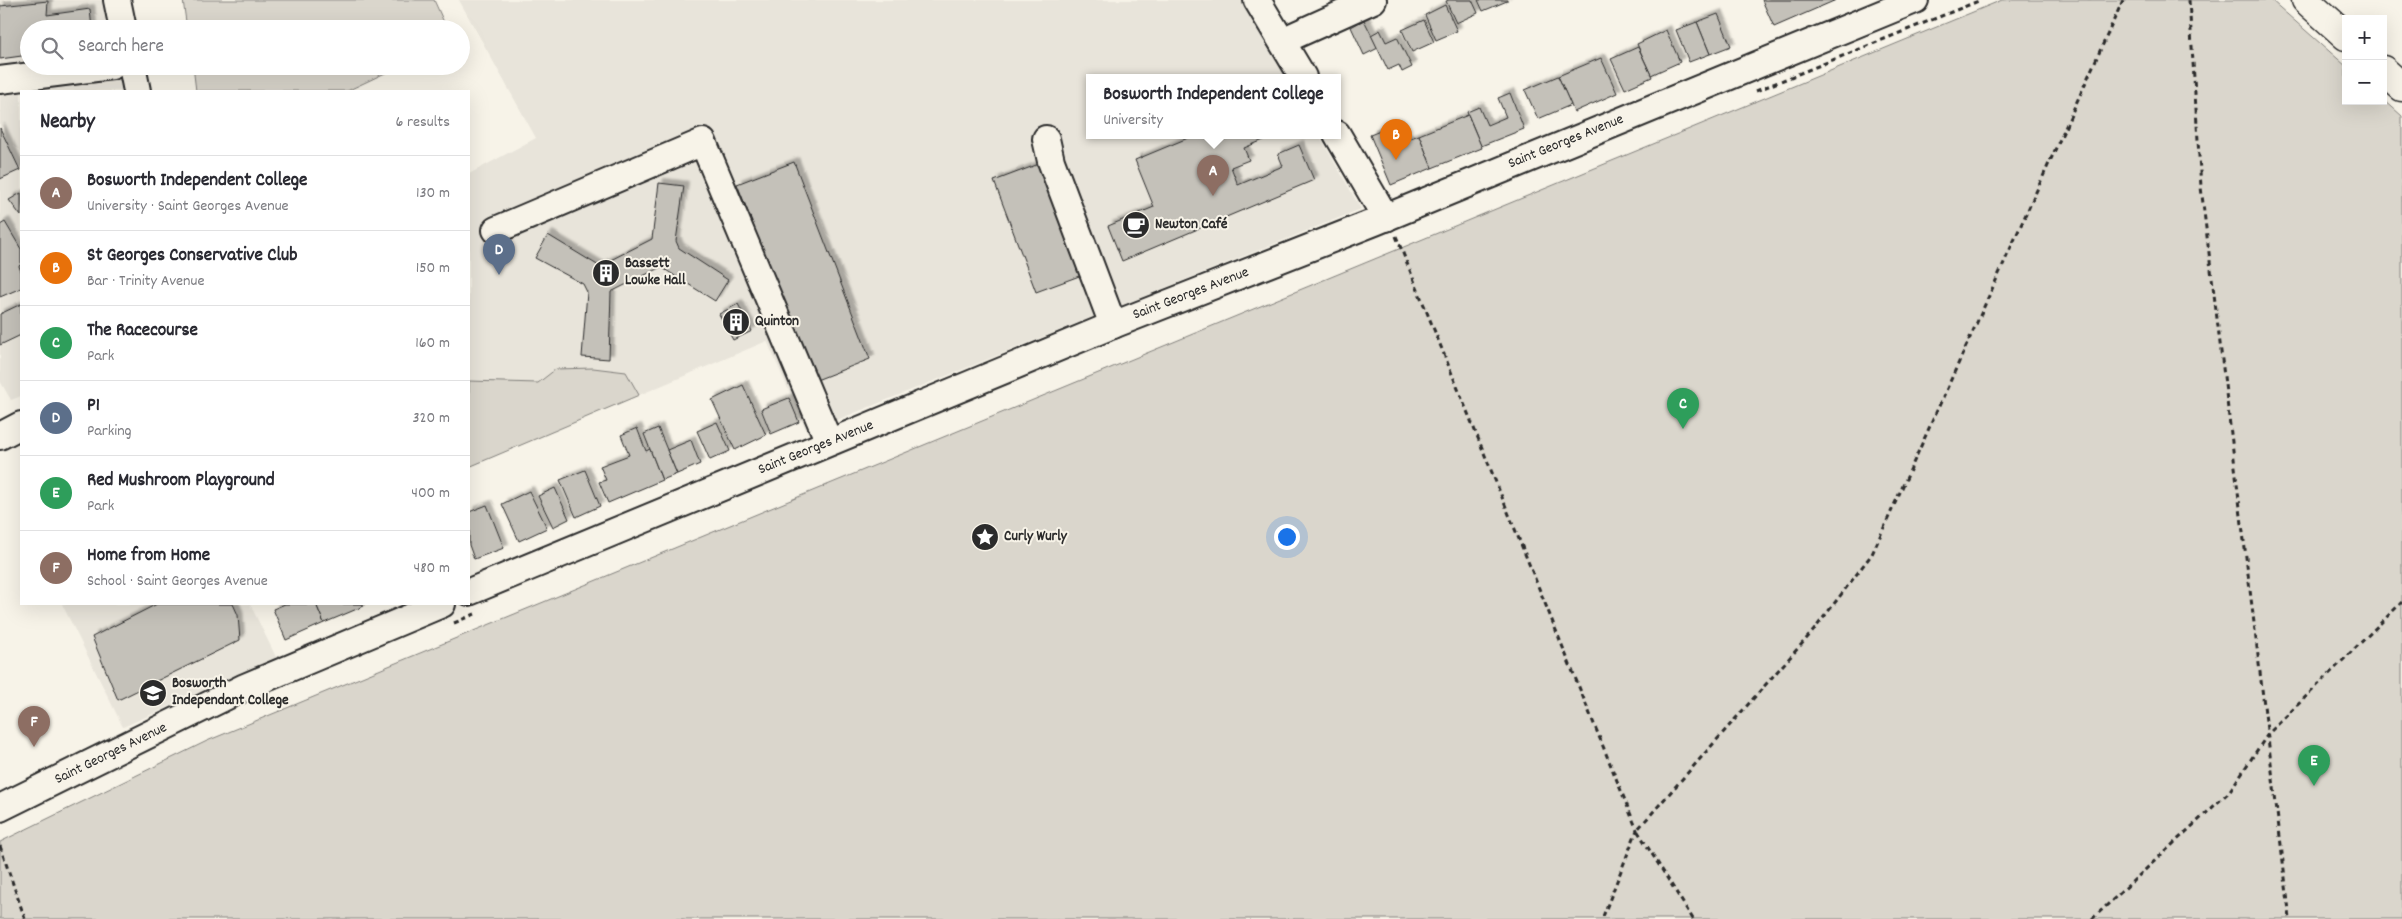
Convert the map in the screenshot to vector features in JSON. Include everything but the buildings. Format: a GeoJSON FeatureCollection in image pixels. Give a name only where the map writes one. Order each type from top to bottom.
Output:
{"type":"FeatureCollection","features":[{"type":"Feature","properties":{"kind":"main road"},"geometry":{"type":"LineString","coordinates":[[2306,0],[2342,32]]}},
{"type":"Feature","properties":{"kind":"main road"},"geometry":{"type":"LineString","coordinates":[[2387,74],[2402,87]]}},
{"type":"Feature","properties":{"kind":"street"},"geometry":{"type":"LineString","coordinates":[[117,0],[122,20]]}},
{"type":"Feature","properties":{"kind":"street"},"geometry":{"type":"LineString","coordinates":[[1257,0],[1301,74]]}},
{"type":"Feature","properties":{"kind":"street"},"geometry":{"type":"LineString","coordinates":[[1282,42],[1373,0]]}},
{"type":"Feature","properties":{"kind":"street","name":"Saint Georges Avenue"},"geometry":{"type":"LineString","coordinates":[[475,602],[829,442],[1113,325],[1393,232],[1915,0]]}},
{"type":"Feature","properties":{"kind":"street"},"geometry":{"type":"LineString","coordinates":[[0,80],[40,75]]}},
{"type":"Feature","properties":{"kind":"street"},"geometry":{"type":"LineString","coordinates":[[134,75],[137,90]]}},
{"type":"Feature","properties":{"kind":"street"},"geometry":{"type":"LineString","coordinates":[[1046,139],[1050,161],[1113,325]]}},
{"type":"Feature","properties":{"kind":"street"},"geometry":{"type":"LineString","coordinates":[[1340,139],[1393,232]]}},
{"type":"Feature","properties":{"kind":"street"},"geometry":{"type":"LineString","coordinates":[[496,230],[703,142],[829,442]]}},
{"type":"Feature","properties":{"kind":"street"},"geometry":{"type":"LineString","coordinates":[[0,436],[20,426]]}},
{"type":"Feature","properties":{"kind":"street","name":"Saint Georges Avenue"},"geometry":{"type":"LineString","coordinates":[[0,808],[245,687],[444,615]]}},
{"type":"Feature","properties":{"kind":"path"},"geometry":{"type":"LineString","coordinates":[[1752,92],[1981,0]]}},
{"type":"Feature","properties":{"kind":"path"},"geometry":{"type":"LineString","coordinates":[[1602,919],[1637,830],[1814,630],[1872,554],[2124,0]]}},
{"type":"Feature","properties":{"kind":"path"},"geometry":{"type":"LineString","coordinates":[[2189,0],[2202,188],[2290,919]]}},
{"type":"Feature","properties":{"kind":"path"},"geometry":{"type":"LineString","coordinates":[[1393,232],[1637,830],[1693,919]]}},
{"type":"Feature","properties":{"kind":"path"},"geometry":{"type":"LineString","coordinates":[[2092,919],[2230,792],[2268,734],[2402,602]]}},
{"type":"Feature","properties":{"kind":"path"},"geometry":{"type":"LineString","coordinates":[[444,615],[468,605]]}},
{"type":"Feature","properties":{"kind":"path"},"geometry":{"type":"LineString","coordinates":[[0,846],[25,919]]}},
{"type":"Feature","properties":{"kind":"shaded area"},"geometry":{"type":"Polygon","coordinates":[[[0,0],[125,0],[129,20],[20,20],[20,75],[140,75],[143,90],[20,90],[20,396],[11,400],[0,381],[0,0]]]}},
{"type":"Feature","properties":{"kind":"shaded area"},"geometry":{"type":"Polygon","coordinates":[[[183,0],[434,0],[443,20],[186,20],[183,0]]]}},
{"type":"Feature","properties":{"kind":"shaded area"},"geometry":{"type":"Polygon","coordinates":[[[459,0],[1243,0],[1285,74],[1086,74],[1086,139],[1321,139],[1361,209],[807,432],[767,341],[470,467],[470,173],[536,138],[459,0]]]}},
{"type":"Feature","properties":{"kind":"shaded area"},"geometry":{"type":"Polygon","coordinates":[[[2002,0],[2271,0],[2342,62],[2342,105],[2387,105],[2387,103],[2402,116],[2402,919],[0,919],[0,842],[207,741],[2002,0]]]}},
{"type":"Feature","properties":{"kind":"shaded area"},"geometry":{"type":"Polygon","coordinates":[[[194,75],[381,75],[349,90],[196,90],[194,75]]]}},
{"type":"Feature","properties":{"kind":"shaded area"},"geometry":{"type":"Polygon","coordinates":[[[593,368],[626,372],[639,395],[470,467],[470,381],[538,383],[556,369],[593,368]]]}},
{"type":"Feature","properties":{"kind":"shaded area","name":"Bosworth Independant College"},"geometry":{"type":"Polygon","coordinates":[[[62,605],[250,605],[277,659],[123,727],[62,605]]]}},
{"type":"Feature","properties":{"kind":"place","name":"St Georges Conservative Club"},"geometry":{"type":"Point","coordinates":[1396,160]}},
{"type":"Feature","properties":{"kind":"place","name":"Bosworth Independent College"},"geometry":{"type":"Point","coordinates":[1213,196]}},
{"type":"Feature","properties":{"kind":"place","name":"Newton Café"},"geometry":{"type":"Point","coordinates":[1136,225]}},
{"type":"Feature","properties":{"kind":"place","name":"Bassett Lowke Hall"},"geometry":{"type":"Point","coordinates":[606,273]}},
{"type":"Feature","properties":{"kind":"place","name":"P1"},"geometry":{"type":"Point","coordinates":[499,275]}},
{"type":"Feature","properties":{"kind":"place","name":"Quinton"},"geometry":{"type":"Point","coordinates":[736,322]}},
{"type":"Feature","properties":{"kind":"place","name":"The Racecourse"},"geometry":{"type":"Point","coordinates":[1683,429]}},
{"type":"Feature","properties":{"kind":"place","name":"Curly Wurly"},"geometry":{"type":"Point","coordinates":[985,537]}},
{"type":"Feature","properties":{"kind":"place","name":"Bosworth Independant College"},"geometry":{"type":"Point","coordinates":[153,693]}},
{"type":"Feature","properties":{"kind":"place","name":"Home from Home"},"geometry":{"type":"Point","coordinates":[34,747]}},
{"type":"Feature","properties":{"kind":"place","name":"Red Mushroom Playground"},"geometry":{"type":"Point","coordinates":[2314,786]}}]}
